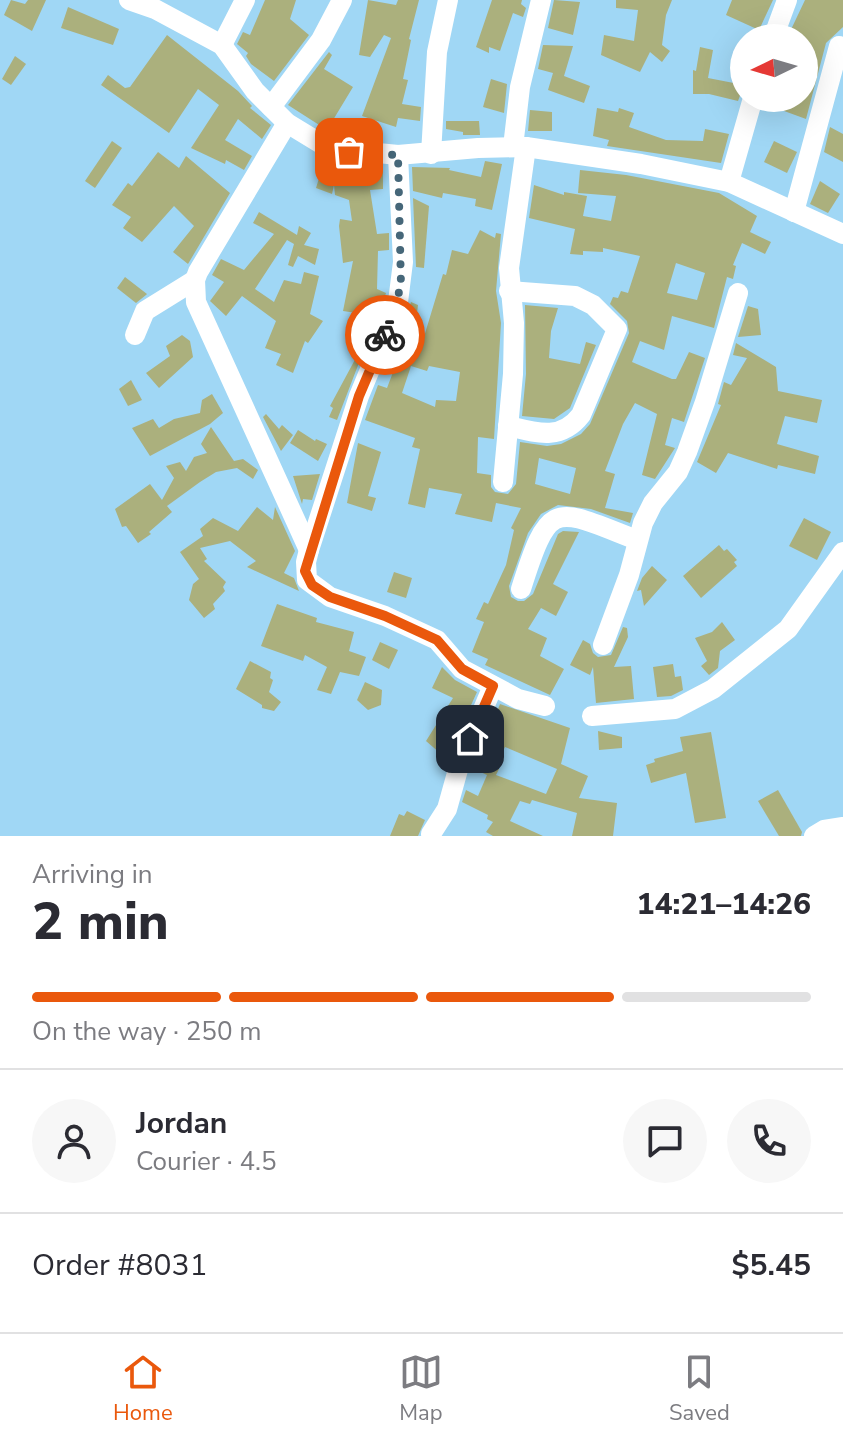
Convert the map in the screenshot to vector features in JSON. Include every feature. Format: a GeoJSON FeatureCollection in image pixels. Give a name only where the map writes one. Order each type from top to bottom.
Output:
{"type":"FeatureCollection","features":[{"type":"Feature","properties":{"kind":"street"},"geometry":{"type":"LineString","coordinates":[[129,0],[156,4],[222,45],[247,82],[287,123],[328,148],[398,155],[519,147],[641,164],[729,182],[843,234]]}},
{"type":"Feature","properties":{"kind":"street"},"geometry":{"type":"LineString","coordinates":[[222,45],[245,0]]}},
{"type":"Feature","properties":{"kind":"street"},"geometry":{"type":"LineString","coordinates":[[271,107],[321,40],[342,0]]}},
{"type":"Feature","properties":{"kind":"street"},"geometry":{"type":"LineString","coordinates":[[431,154],[437,52],[448,0]]}},
{"type":"Feature","properties":{"kind":"street"},"geometry":{"type":"LineString","coordinates":[[503,482],[514,323],[509,268],[519,147],[520,87],[541,0]]}},
{"type":"Feature","properties":{"kind":"street"},"geometry":{"type":"LineString","coordinates":[[778,24],[787,0]]}},
{"type":"Feature","properties":{"kind":"street"},"geometry":{"type":"LineString","coordinates":[[794,212],[839,46]]}},
{"type":"Feature","properties":{"kind":"street"},"geometry":{"type":"LineString","coordinates":[[729,182],[749,112]]}},
{"type":"Feature","properties":{"kind":"street"},"geometry":{"type":"LineString","coordinates":[[135,335],[145,311],[195,280],[287,123]]}},
{"type":"Feature","properties":{"kind":"street"},"geometry":{"type":"LineString","coordinates":[[398,155],[403,262],[398,302],[359,396],[305,571],[312,585],[330,597],[385,616],[437,640],[462,669],[518,699],[545,706]]}},
{"type":"Feature","properties":{"kind":"street"},"geometry":{"type":"LineString","coordinates":[[195,280],[196,302],[309,550]]}},
{"type":"Feature","properties":{"kind":"street"},"geometry":{"type":"LineString","coordinates":[[508,426],[541,434],[559,432],[573,425],[581,415],[617,329],[593,305],[575,296],[509,291]]}},
{"type":"Feature","properties":{"kind":"street"},"geometry":{"type":"LineString","coordinates":[[603,645],[629,575],[637,540],[653,503],[678,472],[687,452],[738,293]]}},
{"type":"Feature","properties":{"kind":"street"},"geometry":{"type":"LineString","coordinates":[[521,589],[541,532],[557,518],[577,516],[637,540]]}},
{"type":"Feature","properties":{"kind":"street"},"geometry":{"type":"LineString","coordinates":[[592,716],[675,709],[713,689],[788,629],[843,552]]}},
{"type":"Feature","properties":{"kind":"street"},"geometry":{"type":"LineString","coordinates":[[431,834],[443,819],[459,766],[493,686]]}},
{"type":"Feature","properties":{"kind":"street"},"geometry":{"type":"LineString","coordinates":[[814,836],[824,830],[843,827]]}},
{"type":"Feature","properties":{"kind":"building"},"geometry":{"type":"Polygon","coordinates":[[[11,0],[25,4],[28,0],[46,0],[32,31],[4,15],[11,0]]]}},
{"type":"Feature","properties":{"kind":"building"},"geometry":{"type":"Polygon","coordinates":[[[265,0],[296,0],[290,19],[309,35],[274,81],[251,64],[246,56],[248,53],[237,44],[243,32],[250,35],[265,0]]]}},
{"type":"Feature","properties":{"kind":"building"},"geometry":{"type":"Polygon","coordinates":[[[368,0],[396,5],[398,0],[419,0],[409,39],[403,79],[408,80],[402,104],[421,107],[420,121],[398,118],[396,127],[362,116],[391,38],[384,35],[370,57],[359,55],[368,0]]]}},
{"type":"Feature","properties":{"kind":"building"},"geometry":{"type":"Polygon","coordinates":[[[492,0],[522,0],[521,4],[526,8],[523,17],[513,13],[500,51],[489,47],[489,53],[476,47],[492,0]]]}},
{"type":"Feature","properties":{"kind":"building"},"geometry":{"type":"Polygon","coordinates":[[[554,0],[580,2],[573,35],[548,28],[554,0]]]}},
{"type":"Feature","properties":{"kind":"building"},"geometry":{"type":"Polygon","coordinates":[[[616,0],[672,0],[666,15],[662,45],[670,51],[662,62],[650,52],[640,72],[601,55],[604,35],[634,41],[638,10],[616,8],[616,0]]]}},
{"type":"Feature","properties":{"kind":"building"},"geometry":{"type":"Polygon","coordinates":[[[732,0],[773,0],[762,24],[746,24],[726,15],[732,0]]]}},
{"type":"Feature","properties":{"kind":"building"},"geometry":{"type":"Polygon","coordinates":[[[805,0],[843,0],[843,27],[826,43],[818,73],[818,24],[794,24],[805,0]]]}},
{"type":"Feature","properties":{"kind":"building"},"geometry":{"type":"Polygon","coordinates":[[[68,7],[119,29],[113,45],[61,28],[68,7]]]}},
{"type":"Feature","properties":{"kind":"building"},"geometry":{"type":"Polygon","coordinates":[[[167,35],[238,91],[252,106],[250,108],[271,125],[262,139],[238,119],[225,140],[252,156],[244,170],[191,148],[219,105],[198,89],[169,133],[101,85],[108,75],[125,88],[130,87],[167,35]]]}},
{"type":"Feature","properties":{"kind":"building"},"geometry":{"type":"Polygon","coordinates":[[[543,45],[573,46],[564,76],[590,86],[584,103],[548,90],[553,73],[538,69],[543,45]]]}},
{"type":"Feature","properties":{"kind":"building"},"geometry":{"type":"Polygon","coordinates":[[[700,47],[713,50],[708,78],[730,82],[730,99],[693,94],[693,70],[696,71],[700,47]]]}},
{"type":"Feature","properties":{"kind":"building"},"geometry":{"type":"Polygon","coordinates":[[[329,52],[332,55],[324,69],[353,87],[327,130],[288,105],[329,52]]]}},
{"type":"Feature","properties":{"kind":"building"},"geometry":{"type":"Polygon","coordinates":[[[15,56],[26,64],[11,85],[2,79],[15,56]]]}},
{"type":"Feature","properties":{"kind":"building"},"geometry":{"type":"Polygon","coordinates":[[[491,79],[507,84],[504,113],[483,107],[491,79]]]}},
{"type":"Feature","properties":{"kind":"building"},"geometry":{"type":"Polygon","coordinates":[[[597,108],[618,112],[619,108],[634,113],[629,127],[666,140],[703,141],[705,129],[729,134],[721,163],[607,146],[609,140],[593,136],[597,108]]]}},
{"type":"Feature","properties":{"kind":"building"},"geometry":{"type":"Polygon","coordinates":[[[530,110],[552,112],[552,131],[528,131],[530,110]]]}},
{"type":"Feature","properties":{"kind":"building"},"geometry":{"type":"Polygon","coordinates":[[[787,112],[808,112],[806,119],[787,112]]]}},
{"type":"Feature","properties":{"kind":"building"},"geometry":{"type":"Polygon","coordinates":[[[446,121],[479,121],[480,135],[463,135],[463,132],[446,129],[446,121]]]}},
{"type":"Feature","properties":{"kind":"building"},"geometry":{"type":"Polygon","coordinates":[[[830,127],[843,134],[843,162],[824,152],[830,127]]]}},
{"type":"Feature","properties":{"kind":"building"},"geometry":{"type":"Polygon","coordinates":[[[112,141],[122,148],[95,188],[85,181],[112,141]]]}},
{"type":"Feature","properties":{"kind":"building"},"geometry":{"type":"Polygon","coordinates":[[[774,141],[797,152],[787,173],[764,162],[774,141]]]}},
{"type":"Feature","properties":{"kind":"building"},"geometry":{"type":"Polygon","coordinates":[[[158,152],[179,168],[186,156],[230,193],[188,264],[173,252],[194,226],[174,206],[142,242],[123,228],[131,217],[112,205],[128,183],[132,186],[158,152]]]}},
{"type":"Feature","properties":{"kind":"building"},"geometry":{"type":"Polygon","coordinates":[[[485,161],[502,164],[492,210],[475,206],[476,199],[443,193],[442,198],[413,191],[412,167],[450,168],[481,177],[485,161]]]}},
{"type":"Feature","properties":{"kind":"building"},"geometry":{"type":"Polygon","coordinates":[[[580,170],[626,175],[719,193],[757,216],[750,232],[771,242],[765,254],[742,243],[733,265],[736,266],[733,279],[727,277],[714,328],[672,316],[664,350],[640,341],[632,362],[672,379],[676,379],[689,352],[705,358],[684,422],[672,418],[665,445],[675,448],[655,479],[642,475],[657,414],[635,403],[623,424],[605,471],[615,474],[605,508],[633,513],[630,523],[591,509],[558,505],[541,514],[528,533],[509,586],[511,597],[518,601],[524,601],[533,594],[558,534],[563,531],[579,532],[553,584],[568,592],[556,616],[541,608],[528,629],[547,638],[540,656],[564,669],[550,695],[485,665],[488,659],[472,652],[484,622],[476,619],[484,602],[488,604],[506,565],[514,530],[511,528],[521,508],[496,503],[492,522],[455,514],[462,494],[429,488],[425,508],[408,504],[420,449],[412,447],[415,438],[365,420],[378,385],[387,388],[398,359],[391,357],[411,302],[418,305],[414,338],[423,340],[452,250],[468,254],[480,230],[495,238],[496,233],[501,234],[496,291],[501,323],[494,439],[478,437],[477,473],[491,475],[491,487],[495,492],[508,494],[516,484],[520,442],[547,446],[561,444],[581,434],[590,424],[629,333],[627,321],[610,304],[621,291],[628,293],[640,256],[603,248],[603,252],[570,254],[575,229],[529,218],[534,185],[564,195],[564,192],[587,196],[583,216],[611,221],[616,196],[578,193],[580,170]],[[676,263],[667,293],[697,300],[705,273],[676,263]],[[411,366],[402,393],[435,407],[436,400],[456,401],[460,372],[429,366],[427,371],[411,366]],[[539,458],[535,484],[570,494],[576,468],[539,458]]]}},
{"type":"Feature","properties":{"kind":"building"},"geometry":{"type":"Polygon","coordinates":[[[351,171],[383,171],[383,189],[370,190],[377,234],[389,233],[389,250],[378,251],[377,289],[386,293],[379,315],[364,310],[363,314],[343,311],[353,261],[343,263],[339,226],[340,219],[352,221],[349,200],[335,195],[334,185],[332,194],[316,188],[320,175],[351,186],[351,171]]]}},
{"type":"Feature","properties":{"kind":"building"},"geometry":{"type":"Polygon","coordinates":[[[820,181],[840,194],[828,213],[810,204],[820,181]]]}},
{"type":"Feature","properties":{"kind":"building"},"geometry":{"type":"Polygon","coordinates":[[[413,198],[429,206],[424,268],[416,267],[413,198]]]}},
{"type":"Feature","properties":{"kind":"building"},"geometry":{"type":"Polygon","coordinates":[[[259,212],[297,235],[299,226],[311,233],[304,245],[319,249],[315,265],[298,256],[293,267],[288,265],[294,244],[287,240],[255,289],[274,302],[284,280],[301,284],[304,272],[319,276],[310,314],[323,321],[308,343],[305,341],[293,373],[276,365],[281,354],[265,348],[276,321],[242,296],[226,316],[210,301],[224,282],[212,275],[221,259],[244,270],[274,234],[253,223],[259,212]]]}},
{"type":"Feature","properties":{"kind":"building"},"geometry":{"type":"Polygon","coordinates":[[[125,277],[147,294],[136,303],[117,288],[125,277]]]}},
{"type":"Feature","properties":{"kind":"building"},"geometry":{"type":"Polygon","coordinates":[[[525,305],[558,308],[551,331],[549,358],[580,364],[586,342],[596,345],[570,408],[554,419],[522,416],[526,374],[525,305]]]}},
{"type":"Feature","properties":{"kind":"building"},"geometry":{"type":"Polygon","coordinates":[[[748,306],[758,309],[761,335],[738,337],[748,306]]]}},
{"type":"Feature","properties":{"kind":"building"},"geometry":{"type":"Polygon","coordinates":[[[182,335],[190,341],[193,357],[159,388],[146,373],[170,356],[166,346],[182,335]]]}},
{"type":"Feature","properties":{"kind":"building"},"geometry":{"type":"Polygon","coordinates":[[[736,343],[776,367],[778,391],[822,400],[817,423],[785,416],[777,444],[819,456],[815,474],[778,465],[777,469],[728,453],[716,473],[697,462],[721,405],[718,404],[724,382],[731,385],[747,358],[733,355],[736,343]]]}},
{"type":"Feature","properties":{"kind":"building"},"geometry":{"type":"Polygon","coordinates":[[[358,354],[362,355],[337,420],[329,417],[333,408],[330,406],[358,354]]]}},
{"type":"Feature","properties":{"kind":"building"},"geometry":{"type":"Polygon","coordinates":[[[131,380],[142,400],[128,406],[119,389],[131,380]]]}},
{"type":"Feature","properties":{"kind":"building"},"geometry":{"type":"Polygon","coordinates":[[[212,394],[223,413],[210,424],[150,456],[132,428],[153,419],[159,428],[174,419],[200,413],[202,400],[212,394]]]}},
{"type":"Feature","properties":{"kind":"building"},"geometry":{"type":"Polygon","coordinates":[[[266,414],[279,429],[282,425],[293,435],[281,451],[263,417],[266,414]]]}},
{"type":"Feature","properties":{"kind":"building"},"geometry":{"type":"Polygon","coordinates":[[[211,427],[234,461],[243,459],[258,470],[253,479],[237,468],[216,472],[167,506],[172,512],[138,543],[126,526],[122,527],[115,509],[150,484],[162,500],[174,478],[166,466],[180,462],[186,471],[194,457],[207,453],[201,444],[211,427]]]}},
{"type":"Feature","properties":{"kind":"building"},"geometry":{"type":"Polygon","coordinates":[[[298,430],[315,441],[327,444],[318,461],[290,443],[298,430]]]}},
{"type":"Feature","properties":{"kind":"building"},"geometry":{"type":"Polygon","coordinates":[[[358,443],[381,452],[368,496],[376,498],[372,511],[347,503],[358,443]]]}},
{"type":"Feature","properties":{"kind":"building"},"geometry":{"type":"Polygon","coordinates":[[[320,474],[312,500],[303,499],[302,504],[293,476],[320,474]]]}},
{"type":"Feature","properties":{"kind":"building"},"geometry":{"type":"Polygon","coordinates":[[[257,507],[273,520],[275,507],[295,551],[284,573],[294,578],[299,591],[247,567],[256,561],[230,541],[200,548],[207,559],[204,561],[226,582],[223,587],[225,591],[213,604],[215,609],[204,618],[189,600],[193,584],[199,579],[180,552],[203,536],[200,529],[213,518],[238,531],[257,507]]]}},
{"type":"Feature","properties":{"kind":"building"},"geometry":{"type":"Polygon","coordinates":[[[804,518],[831,532],[817,560],[789,546],[804,518]]]}},
{"type":"Feature","properties":{"kind":"building"},"geometry":{"type":"Polygon","coordinates":[[[719,545],[737,560],[734,562],[737,566],[701,598],[683,576],[719,545]]]}},
{"type":"Feature","properties":{"kind":"building"},"geometry":{"type":"Polygon","coordinates":[[[652,566],[667,580],[644,606],[641,590],[637,591],[642,578],[652,566]]]}},
{"type":"Feature","properties":{"kind":"building"},"geometry":{"type":"Polygon","coordinates":[[[394,572],[412,578],[406,598],[387,592],[394,572]]]}},
{"type":"Feature","properties":{"kind":"building"},"geometry":{"type":"Polygon","coordinates":[[[277,604],[317,618],[316,622],[354,632],[349,651],[366,657],[359,676],[340,672],[331,694],[317,690],[327,667],[305,655],[303,661],[261,646],[277,604]]]}},
{"type":"Feature","properties":{"kind":"building"},"geometry":{"type":"Polygon","coordinates":[[[722,622],[735,640],[720,651],[718,668],[709,675],[701,666],[707,661],[695,638],[712,632],[722,622]]]}},
{"type":"Feature","properties":{"kind":"building"},"geometry":{"type":"Polygon","coordinates":[[[623,627],[627,628],[628,637],[614,667],[631,666],[634,699],[596,703],[593,667],[590,675],[570,665],[583,640],[590,644],[598,657],[611,655],[623,627]]]}},
{"type":"Feature","properties":{"kind":"building"},"geometry":{"type":"Polygon","coordinates":[[[380,642],[398,650],[389,669],[372,660],[380,642]]]}},
{"type":"Feature","properties":{"kind":"building"},"geometry":{"type":"Polygon","coordinates":[[[250,661],[271,672],[270,678],[273,680],[269,692],[281,702],[274,711],[262,708],[262,705],[236,689],[250,661]]]}},
{"type":"Feature","properties":{"kind":"building"},"geometry":{"type":"Polygon","coordinates":[[[673,664],[675,677],[681,676],[683,690],[671,696],[657,697],[653,667],[673,664]]]}},
{"type":"Feature","properties":{"kind":"building"},"geometry":{"type":"Polygon","coordinates":[[[442,667],[455,680],[477,692],[462,725],[441,754],[426,741],[453,698],[432,688],[442,667]]]}},
{"type":"Feature","properties":{"kind":"building"},"geometry":{"type":"Polygon","coordinates":[[[365,682],[382,690],[381,705],[368,710],[357,700],[365,682]]]}},
{"type":"Feature","properties":{"kind":"building"},"geometry":{"type":"Polygon","coordinates":[[[500,704],[570,728],[561,764],[588,776],[579,798],[617,803],[613,836],[572,836],[577,813],[532,800],[530,804],[520,801],[510,821],[543,836],[493,836],[486,832],[493,822],[487,819],[488,815],[462,802],[466,790],[478,796],[487,775],[474,769],[500,704]],[[505,747],[495,767],[499,769],[496,775],[546,794],[557,769],[505,747]]]}},
{"type":"Feature","properties":{"kind":"building"},"geometry":{"type":"Polygon","coordinates":[[[598,731],[622,737],[622,748],[599,750],[598,731]]]}},
{"type":"Feature","properties":{"kind":"building"},"geometry":{"type":"Polygon","coordinates":[[[711,732],[726,818],[695,823],[686,773],[651,783],[646,765],[655,762],[654,759],[683,751],[680,737],[711,732]]]}},
{"type":"Feature","properties":{"kind":"building"},"geometry":{"type":"Polygon","coordinates":[[[778,790],[802,832],[801,836],[779,836],[758,801],[778,790]]]}},
{"type":"Feature","properties":{"kind":"building"},"geometry":{"type":"Polygon","coordinates":[[[407,811],[425,820],[418,836],[390,836],[399,814],[404,816],[407,811]]]}},
{"type":"Feature","properties":{"kind":"way so far"},"geometry":{"type":"LineString","coordinates":[[349,152],[398,155],[403,262],[398,302],[385,335]]}},
{"type":"Feature","properties":{"kind":"route"},"geometry":{"type":"LineString","coordinates":[[385,335],[359,396],[305,571],[307,580],[330,597],[385,616],[437,640],[462,669],[493,686],[470,739]]}}]}
